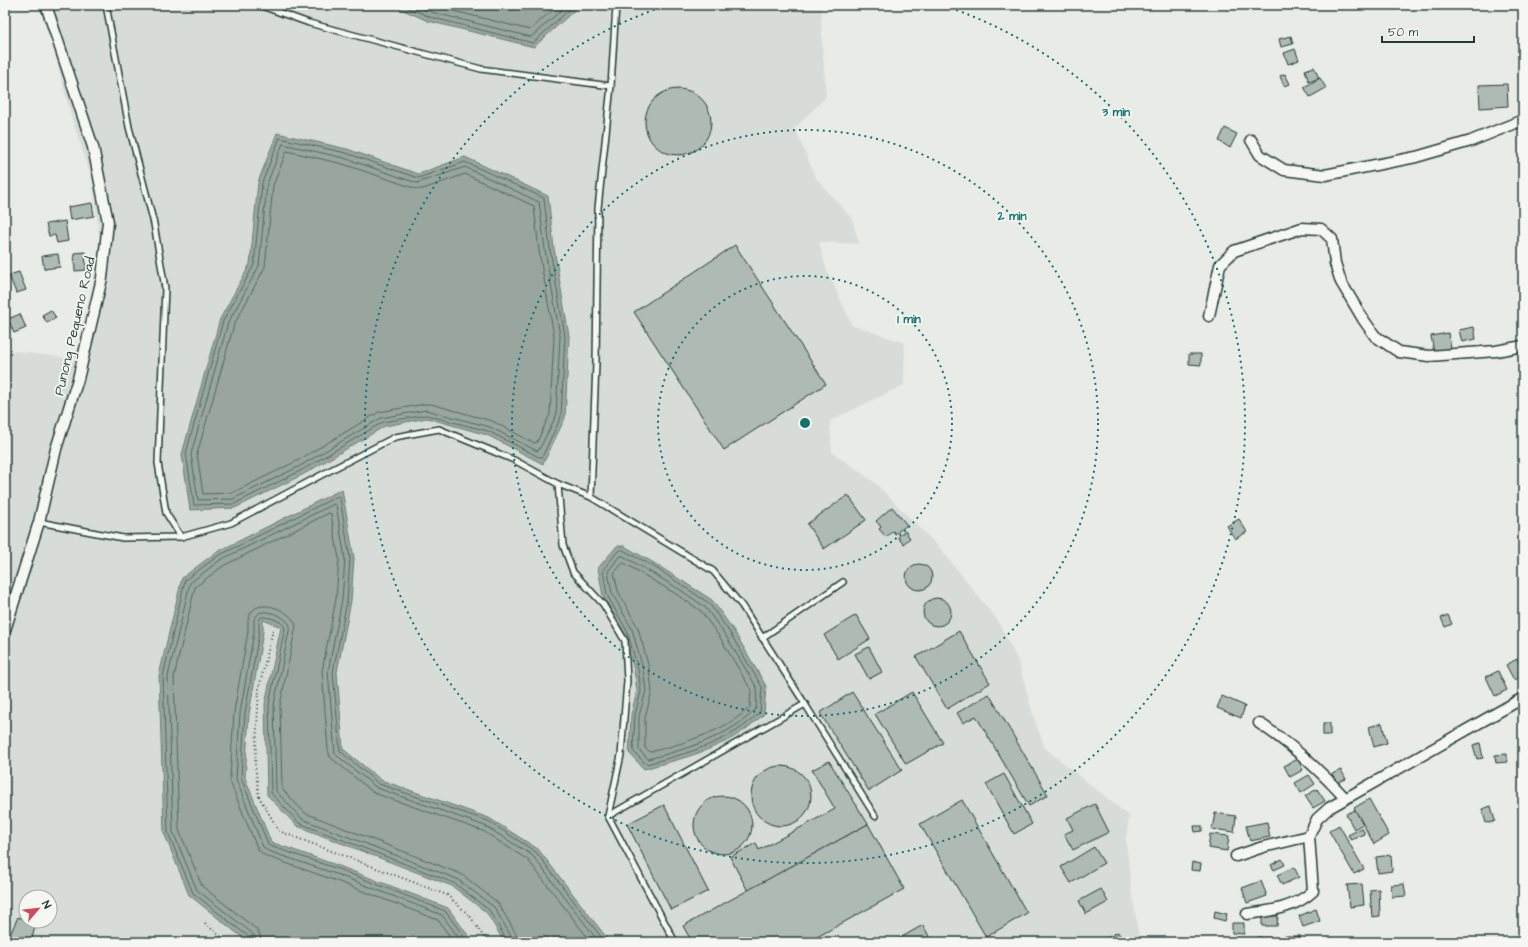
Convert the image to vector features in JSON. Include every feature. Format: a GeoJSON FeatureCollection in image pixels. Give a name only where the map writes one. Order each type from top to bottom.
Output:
{"type":"FeatureCollection","features":[{"type":"Feature","properties":{"kind":"street","name":"Punong Pequeno Road"},"geometry":{"type":"LineString","coordinates":[[5,630],[39,522],[56,450],[80,372],[102,278],[108,222],[93,147],[46,5]]}},
{"type":"Feature","properties":{"kind":"street"},"geometry":{"type":"LineString","coordinates":[[1252,140],[1260,155],[1284,170],[1325,175],[1423,155],[1471,141],[1523,120]]}},
{"type":"Feature","properties":{"kind":"street"},"geometry":{"type":"LineString","coordinates":[[1209,316],[1220,265],[1234,251],[1302,228],[1321,229],[1332,239],[1335,263],[1341,282],[1363,319],[1375,336],[1399,352],[1429,356],[1496,351],[1523,346]]}},
{"type":"Feature","properties":{"kind":"street"},"geometry":{"type":"LineString","coordinates":[[1247,914],[1270,911],[1292,905],[1304,899],[1313,891],[1309,836],[1317,819],[1329,808],[1344,798],[1523,698]]}},
{"type":"Feature","properties":{"kind":"street"},"geometry":{"type":"LineString","coordinates":[[1259,723],[1298,751],[1334,786],[1344,798]]}},
{"type":"Feature","properties":{"kind":"street"},"geometry":{"type":"LineString","coordinates":[[1236,856],[1263,847],[1309,836]]}},
{"type":"Feature","properties":{"kind":"lane"},"geometry":{"type":"LineString","coordinates":[[106,5],[129,127],[154,224],[165,288],[158,463],[166,513],[180,537]]}},
{"type":"Feature","properties":{"kind":"lane"},"geometry":{"type":"LineString","coordinates":[[259,5],[309,23],[481,69],[611,86]]}},
{"type":"Feature","properties":{"kind":"lane"},"geometry":{"type":"LineString","coordinates":[[591,497],[596,363],[598,208],[611,86],[616,5]]}},
{"type":"Feature","properties":{"kind":"lane"},"geometry":{"type":"LineString","coordinates":[[39,522],[123,538],[180,537],[231,523],[395,438],[439,429],[514,460],[558,484],[591,497],[713,570],[742,606],[875,816]]}},
{"type":"Feature","properties":{"kind":"lane"},"geometry":{"type":"LineString","coordinates":[[558,484],[562,545],[573,572],[603,604],[625,641],[627,681],[621,748],[608,816],[675,942]]}},
{"type":"Feature","properties":{"kind":"lane"},"geometry":{"type":"LineString","coordinates":[[762,638],[843,582]]}},
{"type":"Feature","properties":{"kind":"lane"},"geometry":{"type":"LineString","coordinates":[[608,816],[805,704]]}},
{"type":"Feature","properties":{"kind":"path"},"geometry":{"type":"LineString","coordinates":[[273,630],[259,688],[255,765],[259,797],[279,831],[447,895],[470,916],[487,942]]}},
{"type":"Feature","properties":{"kind":"path"},"geometry":{"type":"LineString","coordinates":[[206,924],[226,942]]}},
{"type":"Feature","properties":{"kind":"shaded area"},"geometry":{"type":"Polygon","coordinates":[[[38,5],[822,5],[821,22],[826,97],[795,128],[816,178],[852,219],[859,244],[819,242],[826,268],[852,325],[905,343],[904,385],[830,421],[832,452],[873,481],[940,548],[998,621],[1019,663],[1034,718],[1045,748],[1129,816],[1126,839],[1131,887],[1140,942],[5,942],[5,350],[76,359],[98,275],[100,242],[92,179],[71,116],[51,39],[38,5]]]}},
{"type":"Feature","properties":{"kind":"water"},"geometry":{"type":"Polygon","coordinates":[[[392,5],[580,5],[534,47],[428,21],[392,5]]]}},
{"type":"Feature","properties":{"kind":"water"},"geometry":{"type":"Polygon","coordinates":[[[277,133],[347,149],[418,174],[465,157],[548,196],[554,248],[569,336],[565,418],[543,464],[487,435],[427,418],[385,426],[304,474],[235,508],[190,510],[182,454],[220,319],[250,264],[258,182],[277,133]]]}},
{"type":"Feature","properties":{"kind":"water"},"geometry":{"type":"Polygon","coordinates":[[[342,489],[354,558],[351,601],[337,672],[343,749],[381,780],[489,818],[538,849],[610,942],[504,942],[487,913],[452,886],[297,826],[267,795],[265,704],[281,627],[263,620],[263,632],[249,714],[245,778],[271,842],[339,866],[448,908],[473,942],[248,942],[189,895],[164,833],[159,675],[182,578],[215,553],[342,489]]]}},
{"type":"Feature","properties":{"kind":"water"},"geometry":{"type":"Polygon","coordinates":[[[617,546],[624,546],[654,563],[712,600],[734,631],[766,686],[764,714],[731,739],[709,749],[644,769],[629,753],[631,715],[637,691],[634,670],[624,633],[603,596],[598,568],[617,546]]]}},
{"type":"Feature","properties":{"kind":"building"},"geometry":{"type":"Polygon","coordinates":[[[1291,36],[1293,44],[1281,47],[1279,39],[1291,36]]]}},
{"type":"Feature","properties":{"kind":"building"},"geometry":{"type":"Polygon","coordinates":[[[1295,49],[1299,60],[1288,64],[1284,53],[1295,49]]]}},
{"type":"Feature","properties":{"kind":"building"},"geometry":{"type":"Polygon","coordinates":[[[1314,67],[1319,78],[1309,82],[1305,70],[1314,67]]]}},
{"type":"Feature","properties":{"kind":"building"},"geometry":{"type":"Polygon","coordinates":[[[1285,74],[1290,84],[1284,86],[1280,76],[1285,74]]]}},
{"type":"Feature","properties":{"kind":"building"},"geometry":{"type":"Polygon","coordinates":[[[1320,78],[1326,88],[1310,97],[1304,87],[1320,78]]]}},
{"type":"Feature","properties":{"kind":"building"},"geometry":{"type":"Polygon","coordinates":[[[1507,84],[1508,106],[1480,108],[1479,85],[1507,84]]]}},
{"type":"Feature","properties":{"kind":"building"},"geometry":{"type":"Polygon","coordinates":[[[678,89],[690,92],[701,99],[708,110],[711,122],[708,134],[701,145],[690,152],[678,155],[666,152],[655,145],[648,134],[645,122],[648,110],[655,99],[666,92],[678,89]]]}},
{"type":"Feature","properties":{"kind":"building"},"geometry":{"type":"Polygon","coordinates":[[[1225,128],[1237,134],[1230,148],[1219,141],[1225,128]]]}},
{"type":"Feature","properties":{"kind":"building"},"geometry":{"type":"Polygon","coordinates":[[[92,203],[94,216],[70,220],[68,207],[92,203]]]}},
{"type":"Feature","properties":{"kind":"building"},"geometry":{"type":"Polygon","coordinates":[[[65,221],[68,241],[57,243],[55,235],[49,236],[46,224],[65,221]]]}},
{"type":"Feature","properties":{"kind":"building"},"geometry":{"type":"Polygon","coordinates":[[[735,245],[826,384],[724,450],[634,312],[735,245]]]}},
{"type":"Feature","properties":{"kind":"building"},"geometry":{"type":"Polygon","coordinates":[[[85,252],[86,270],[75,271],[74,253],[85,252]]]}},
{"type":"Feature","properties":{"kind":"building"},"geometry":{"type":"Polygon","coordinates":[[[58,254],[60,267],[44,269],[42,256],[58,254]]]}},
{"type":"Feature","properties":{"kind":"building"},"geometry":{"type":"Polygon","coordinates":[[[19,272],[26,290],[16,293],[9,275],[19,272]]]}},
{"type":"Feature","properties":{"kind":"building"},"geometry":{"type":"Polygon","coordinates":[[[51,310],[56,318],[47,323],[42,315],[51,310]]]}},
{"type":"Feature","properties":{"kind":"building"},"geometry":{"type":"Polygon","coordinates":[[[20,314],[26,328],[14,333],[8,319],[20,314]]]}},
{"type":"Feature","properties":{"kind":"building"},"geometry":{"type":"Polygon","coordinates":[[[1474,327],[1476,339],[1462,342],[1459,330],[1474,327]]]}},
{"type":"Feature","properties":{"kind":"building"},"geometry":{"type":"Polygon","coordinates":[[[1448,333],[1451,348],[1434,352],[1431,336],[1448,333]]]}},
{"type":"Feature","properties":{"kind":"building"},"geometry":{"type":"Polygon","coordinates":[[[1189,354],[1201,354],[1201,365],[1189,364],[1189,354]]]}},
{"type":"Feature","properties":{"kind":"building"},"geometry":{"type":"Polygon","coordinates":[[[848,495],[866,520],[824,549],[807,524],[848,495]]]}},
{"type":"Feature","properties":{"kind":"building"},"geometry":{"type":"Polygon","coordinates":[[[892,507],[907,525],[895,534],[893,531],[886,537],[879,529],[881,527],[876,521],[892,507]]]}},
{"type":"Feature","properties":{"kind":"building"},"geometry":{"type":"Polygon","coordinates":[[[1239,519],[1247,532],[1235,539],[1227,526],[1239,519]]]}},
{"type":"Feature","properties":{"kind":"building"},"geometry":{"type":"Polygon","coordinates":[[[905,531],[910,538],[903,544],[898,537],[905,531]]]}},
{"type":"Feature","properties":{"kind":"building"},"geometry":{"type":"Polygon","coordinates":[[[919,564],[928,568],[932,577],[928,586],[919,590],[910,586],[906,577],[910,568],[919,564]]]}},
{"type":"Feature","properties":{"kind":"building"},"geometry":{"type":"Polygon","coordinates":[[[937,598],[947,602],[951,612],[947,622],[937,626],[927,622],[923,612],[927,602],[937,598]]]}},
{"type":"Feature","properties":{"kind":"building"},"geometry":{"type":"Polygon","coordinates":[[[856,615],[870,639],[838,659],[824,635],[856,615]]]}},
{"type":"Feature","properties":{"kind":"building"},"geometry":{"type":"Polygon","coordinates":[[[1448,615],[1452,624],[1445,627],[1441,618],[1448,615]]]}},
{"type":"Feature","properties":{"kind":"building"},"geometry":{"type":"Polygon","coordinates":[[[959,631],[990,683],[947,709],[916,657],[959,631]]]}},
{"type":"Feature","properties":{"kind":"building"},"geometry":{"type":"Polygon","coordinates":[[[869,647],[882,672],[869,679],[855,654],[869,647]]]}},
{"type":"Feature","properties":{"kind":"building"},"geometry":{"type":"Polygon","coordinates":[[[1517,659],[1523,670],[1523,675],[1514,680],[1506,665],[1517,659]]]}},
{"type":"Feature","properties":{"kind":"building"},"geometry":{"type":"Polygon","coordinates":[[[1498,671],[1507,690],[1495,696],[1486,677],[1498,671]]]}},
{"type":"Feature","properties":{"kind":"building"},"geometry":{"type":"Polygon","coordinates":[[[852,692],[902,770],[869,791],[820,713],[852,692]]]}},
{"type":"Feature","properties":{"kind":"building"},"geometry":{"type":"Polygon","coordinates":[[[912,692],[943,743],[906,764],[875,714],[912,692]]]}},
{"type":"Feature","properties":{"kind":"building"},"geometry":{"type":"Polygon","coordinates":[[[989,694],[1048,795],[1029,806],[976,716],[963,723],[957,713],[989,694]]]}},
{"type":"Feature","properties":{"kind":"building"},"geometry":{"type":"Polygon","coordinates":[[[1222,696],[1245,706],[1241,718],[1217,708],[1222,696]]]}},
{"type":"Feature","properties":{"kind":"building"},"geometry":{"type":"Polygon","coordinates":[[[1323,723],[1330,723],[1330,735],[1323,735],[1323,723]]]}},
{"type":"Feature","properties":{"kind":"building"},"geometry":{"type":"Polygon","coordinates":[[[1382,723],[1387,743],[1374,747],[1369,727],[1382,723]]]}},
{"type":"Feature","properties":{"kind":"building"},"geometry":{"type":"Polygon","coordinates":[[[1480,743],[1483,758],[1477,759],[1473,745],[1480,743]]]}},
{"type":"Feature","properties":{"kind":"building"},"geometry":{"type":"Polygon","coordinates":[[[1507,754],[1507,762],[1496,763],[1495,755],[1507,754]]]}},
{"type":"Feature","properties":{"kind":"building"},"geometry":{"type":"Polygon","coordinates":[[[1298,759],[1303,770],[1290,777],[1284,766],[1298,759]]]}},
{"type":"Feature","properties":{"kind":"building"},"geometry":{"type":"Polygon","coordinates":[[[829,761],[868,824],[748,891],[730,857],[756,843],[759,850],[835,809],[812,770],[829,761]]]}},
{"type":"Feature","properties":{"kind":"building"},"geometry":{"type":"Polygon","coordinates":[[[775,766],[787,766],[798,771],[806,779],[811,790],[809,808],[798,821],[787,826],[775,826],[764,821],[756,813],[751,802],[751,790],[756,779],[764,771],[775,766]]]}},
{"type":"Feature","properties":{"kind":"building"},"geometry":{"type":"Polygon","coordinates":[[[1341,770],[1346,779],[1337,783],[1332,774],[1341,770]]]}},
{"type":"Feature","properties":{"kind":"building"},"geometry":{"type":"Polygon","coordinates":[[[1004,774],[1032,824],[1014,834],[986,784],[1004,774]]]}},
{"type":"Feature","properties":{"kind":"building"},"geometry":{"type":"Polygon","coordinates":[[[1309,775],[1315,784],[1301,793],[1295,783],[1309,775]]]}},
{"type":"Feature","properties":{"kind":"building"},"geometry":{"type":"Polygon","coordinates":[[[1317,789],[1325,801],[1313,808],[1305,796],[1317,789]]]}},
{"type":"Feature","properties":{"kind":"building"},"geometry":{"type":"Polygon","coordinates":[[[723,796],[739,801],[747,809],[752,825],[747,841],[739,849],[723,854],[707,849],[699,841],[694,825],[699,809],[707,801],[723,796]]]}},
{"type":"Feature","properties":{"kind":"building"},"geometry":{"type":"Polygon","coordinates":[[[1369,799],[1389,835],[1374,844],[1354,808],[1369,799]]]}},
{"type":"Feature","properties":{"kind":"building"},"geometry":{"type":"Polygon","coordinates":[[[962,800],[1027,913],[986,937],[920,824],[962,800]]]}},
{"type":"Feature","properties":{"kind":"building"},"geometry":{"type":"Polygon","coordinates":[[[1095,804],[1109,832],[1073,850],[1064,834],[1073,830],[1067,818],[1095,804]]]}},
{"type":"Feature","properties":{"kind":"building"},"geometry":{"type":"Polygon","coordinates":[[[664,805],[708,891],[671,910],[627,824],[664,805]]]}},
{"type":"Feature","properties":{"kind":"building"},"geometry":{"type":"Polygon","coordinates":[[[1491,806],[1495,821],[1486,823],[1482,809],[1491,806]]]}},
{"type":"Feature","properties":{"kind":"building"},"geometry":{"type":"Polygon","coordinates":[[[1355,810],[1363,824],[1354,829],[1346,814],[1355,810]]]}},
{"type":"Feature","properties":{"kind":"building"},"geometry":{"type":"Polygon","coordinates":[[[1215,813],[1236,816],[1234,832],[1212,829],[1215,813]]]}},
{"type":"Feature","properties":{"kind":"building"},"geometry":{"type":"Polygon","coordinates":[[[1267,822],[1270,837],[1250,841],[1246,826],[1267,822]]]}},
{"type":"Feature","properties":{"kind":"building"},"geometry":{"type":"Polygon","coordinates":[[[868,824],[904,889],[808,942],[692,942],[683,926],[868,824]]]}},
{"type":"Feature","properties":{"kind":"building"},"geometry":{"type":"Polygon","coordinates":[[[1339,825],[1364,869],[1354,874],[1329,831],[1339,825]]]}},
{"type":"Feature","properties":{"kind":"building"},"geometry":{"type":"Polygon","coordinates":[[[1194,826],[1202,826],[1202,831],[1195,832],[1194,826]]]}},
{"type":"Feature","properties":{"kind":"building"},"geometry":{"type":"Polygon","coordinates":[[[1362,828],[1365,834],[1351,840],[1348,835],[1362,828]]]}},
{"type":"Feature","properties":{"kind":"building"},"geometry":{"type":"Polygon","coordinates":[[[1210,834],[1229,836],[1227,851],[1208,848],[1210,834]]]}},
{"type":"Feature","properties":{"kind":"building"},"geometry":{"type":"Polygon","coordinates":[[[1094,847],[1104,863],[1071,883],[1061,867],[1094,847]]]}},
{"type":"Feature","properties":{"kind":"building"},"geometry":{"type":"Polygon","coordinates":[[[1391,855],[1392,871],[1378,873],[1376,857],[1391,855]]]}},
{"type":"Feature","properties":{"kind":"building"},"geometry":{"type":"Polygon","coordinates":[[[1282,859],[1285,865],[1274,870],[1271,865],[1282,859]]]}},
{"type":"Feature","properties":{"kind":"building"},"geometry":{"type":"Polygon","coordinates":[[[1192,862],[1201,864],[1200,871],[1191,870],[1192,862]]]}},
{"type":"Feature","properties":{"kind":"building"},"geometry":{"type":"Polygon","coordinates":[[[1294,867],[1299,877],[1282,885],[1277,875],[1294,867]]]}},
{"type":"Feature","properties":{"kind":"building"},"geometry":{"type":"Polygon","coordinates":[[[1261,881],[1267,896],[1247,903],[1242,888],[1261,881]]]}},
{"type":"Feature","properties":{"kind":"building"},"geometry":{"type":"Polygon","coordinates":[[[1362,884],[1364,905],[1350,907],[1347,885],[1362,884]]]}},
{"type":"Feature","properties":{"kind":"building"},"geometry":{"type":"Polygon","coordinates":[[[1404,884],[1406,896],[1392,897],[1391,885],[1404,884]]]}},
{"type":"Feature","properties":{"kind":"building"},"geometry":{"type":"Polygon","coordinates":[[[1101,889],[1108,902],[1086,914],[1079,901],[1101,889]]]}},
{"type":"Feature","properties":{"kind":"building"},"geometry":{"type":"Polygon","coordinates":[[[1379,889],[1380,916],[1372,917],[1370,890],[1379,889]]]}},
{"type":"Feature","properties":{"kind":"building"},"geometry":{"type":"Polygon","coordinates":[[[1316,909],[1320,921],[1303,927],[1299,916],[1316,909]]]}},
{"type":"Feature","properties":{"kind":"building"},"geometry":{"type":"Polygon","coordinates":[[[1215,911],[1227,914],[1225,921],[1214,918],[1215,911]]]}},
{"type":"Feature","properties":{"kind":"building"},"geometry":{"type":"Polygon","coordinates":[[[1262,916],[1278,916],[1277,926],[1262,926],[1262,916]]]}},
{"type":"Feature","properties":{"kind":"building"},"geometry":{"type":"Polygon","coordinates":[[[18,917],[18,929],[34,929],[31,942],[9,937],[18,917]]]}},
{"type":"Feature","properties":{"kind":"building"},"geometry":{"type":"Polygon","coordinates":[[[1232,923],[1244,923],[1244,934],[1232,933],[1232,923]]]}},
{"type":"Feature","properties":{"kind":"building"},"geometry":{"type":"Polygon","coordinates":[[[923,925],[932,942],[893,942],[923,925]]]}},
{"type":"Feature","properties":{"kind":"building"},"geometry":{"type":"Polygon","coordinates":[[[1118,932],[1123,942],[1100,942],[1118,932]]]}},
{"type":"Feature","properties":{"kind":"building"},"geometry":{"type":"Polygon","coordinates":[[[1285,936],[1300,936],[1300,942],[1285,942],[1285,936]]]}},
{"type":"Feature","properties":{"kind":"building"},"geometry":{"type":"Polygon","coordinates":[[[1257,937],[1274,938],[1274,942],[1256,942],[1257,937]]]}}]}
